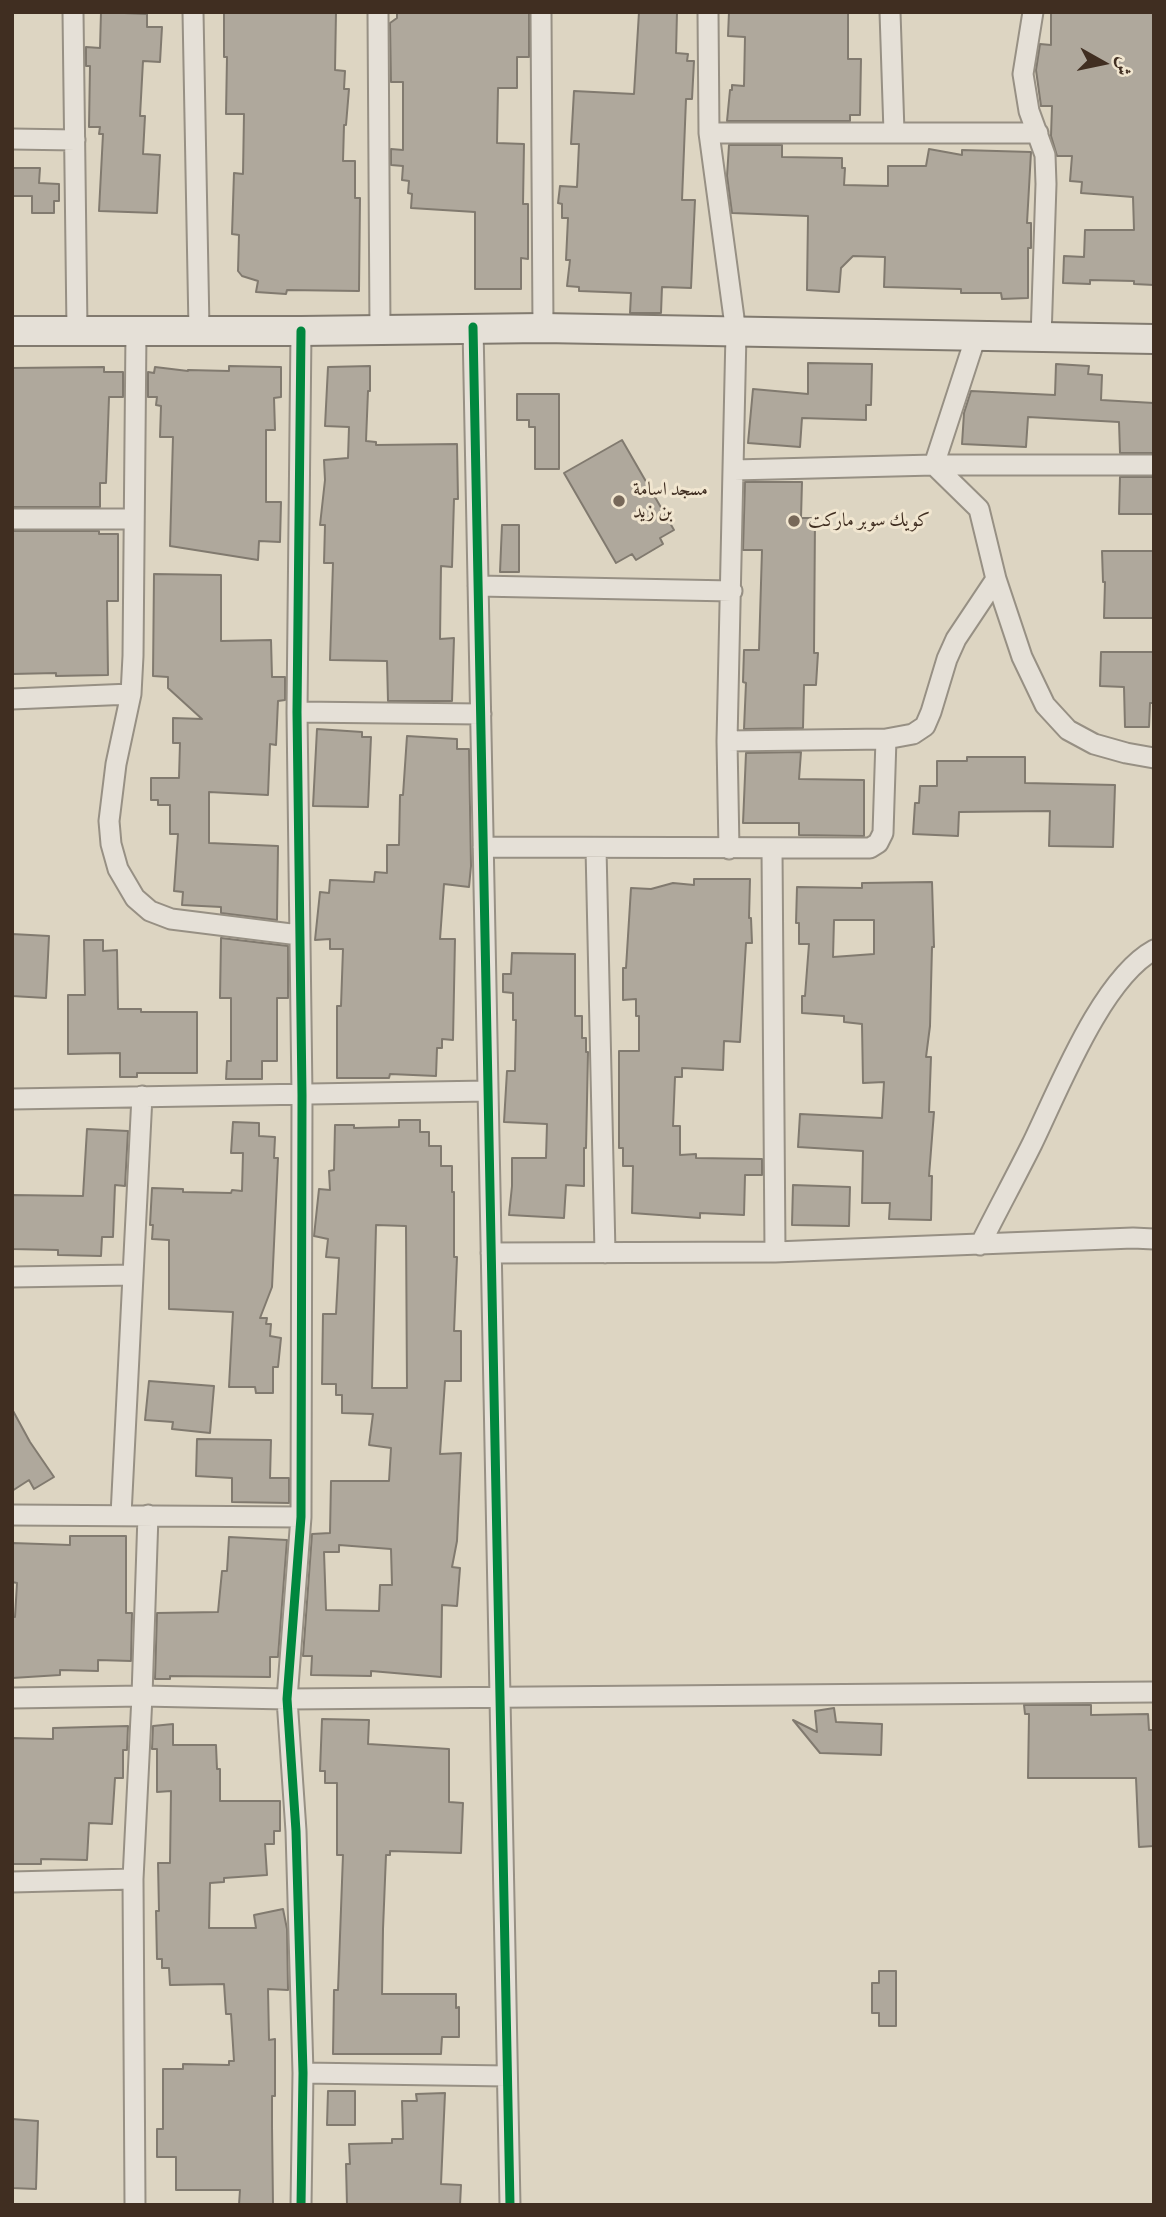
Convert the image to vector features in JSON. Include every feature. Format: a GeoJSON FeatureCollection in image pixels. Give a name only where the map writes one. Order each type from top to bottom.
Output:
{"type":"FeatureCollection","features":[{"type":"Feature","properties":{"kind":"street"},"geometry":{"type":"LineString","coordinates":[[73,12],[77,330]]}},
{"type":"Feature","properties":{"kind":"street"},"geometry":{"type":"LineString","coordinates":[[193,12],[199,329]]}},
{"type":"Feature","properties":{"kind":"street"},"geometry":{"type":"LineString","coordinates":[[378,12],[380,330]]}},
{"type":"Feature","properties":{"kind":"street"},"geometry":{"type":"LineString","coordinates":[[541,12],[543,328]]}},
{"type":"Feature","properties":{"kind":"street"},"geometry":{"type":"LineString","coordinates":[[708,12],[709,133],[736,333],[727,741],[729,849]]}},
{"type":"Feature","properties":{"kind":"street"},"geometry":{"type":"LineString","coordinates":[[890,12],[894,132]]}},
{"type":"Feature","properties":{"kind":"street"},"geometry":{"type":"LineString","coordinates":[[1033,12],[1023,74],[1027,102],[1045,155],[1041,338]]}},
{"type":"Feature","properties":{"kind":"street"},"geometry":{"type":"LineString","coordinates":[[709,133],[1038,133]]}},
{"type":"Feature","properties":{"kind":"street"},"geometry":{"type":"LineString","coordinates":[[12,139],[75,140]]}},
{"type":"Feature","properties":{"kind":"street"},"geometry":{"type":"LineString","coordinates":[[473,327],[510,2205]]}},
{"type":"Feature","properties":{"kind":"street"},"geometry":{"type":"LineString","coordinates":[[12,331],[301,331],[473,327],[1154,339]]}},
{"type":"Feature","properties":{"kind":"street"},"geometry":{"type":"LineString","coordinates":[[136,331],[131,694],[116,764],[108,821],[111,844],[118,869],[135,898],[150,911],[171,919],[299,934]]}},
{"type":"Feature","properties":{"kind":"street"},"geometry":{"type":"LineString","coordinates":[[300,2205],[303,2073],[296,1831],[287,1699],[301,1517],[302,1095],[297,712],[301,331]]}},
{"type":"Feature","properties":{"kind":"street"},"geometry":{"type":"LineString","coordinates":[[934,465],[976,336]]}},
{"type":"Feature","properties":{"kind":"street"},"geometry":{"type":"LineString","coordinates":[[734,470],[934,465],[1154,465]]}},
{"type":"Feature","properties":{"kind":"street"},"geometry":{"type":"LineString","coordinates":[[934,465],[979,509],[996,579],[1022,657],[1045,705],[1068,730],[1094,744],[1154,758]]}},
{"type":"Feature","properties":{"kind":"street"},"geometry":{"type":"LineString","coordinates":[[12,519],[134,519]]}},
{"type":"Feature","properties":{"kind":"street"},"geometry":{"type":"LineString","coordinates":[[727,741],[886,739],[914,734],[925,726],[956,639],[996,579]]}},
{"type":"Feature","properties":{"kind":"street"},"geometry":{"type":"LineString","coordinates":[[478,586],[732,591]]}},
{"type":"Feature","properties":{"kind":"street"},"geometry":{"type":"LineString","coordinates":[[12,699],[131,694]]}},
{"type":"Feature","properties":{"kind":"street"},"geometry":{"type":"LineString","coordinates":[[297,712],[481,714]]}},
{"type":"Feature","properties":{"kind":"street"},"geometry":{"type":"LineString","coordinates":[[483,847],[870,848],[878,843],[883,833],[886,739]]}},
{"type":"Feature","properties":{"kind":"street"},"geometry":{"type":"LineString","coordinates":[[596,848],[605,1252]]}},
{"type":"Feature","properties":{"kind":"street"},"geometry":{"type":"LineString","coordinates":[[772,849],[775,1252]]}},
{"type":"Feature","properties":{"kind":"street"},"geometry":{"type":"LineString","coordinates":[[980,1245],[1065,1073],[1107,997],[1127,973],[1154,950]]}},
{"type":"Feature","properties":{"kind":"street"},"geometry":{"type":"LineString","coordinates":[[12,1099],[488,1091]]}},
{"type":"Feature","properties":{"kind":"street"},"geometry":{"type":"LineString","coordinates":[[121,1515],[142,1096]]}},
{"type":"Feature","properties":{"kind":"street"},"geometry":{"type":"LineString","coordinates":[[491,1253],[775,1252],[1154,1239]]}},
{"type":"Feature","properties":{"kind":"street"},"geometry":{"type":"LineString","coordinates":[[12,1277],[133,1275]]}},
{"type":"Feature","properties":{"kind":"street"},"geometry":{"type":"LineString","coordinates":[[12,1515],[301,1517]]}},
{"type":"Feature","properties":{"kind":"street"},"geometry":{"type":"LineString","coordinates":[[135,2205],[133,1879],[148,1515]]}},
{"type":"Feature","properties":{"kind":"street"},"geometry":{"type":"LineString","coordinates":[[12,1698],[500,1698],[1154,1692]]}},
{"type":"Feature","properties":{"kind":"street"},"geometry":{"type":"LineString","coordinates":[[12,1882],[133,1879]]}},
{"type":"Feature","properties":{"kind":"street"},"geometry":{"type":"LineString","coordinates":[[303,2073],[507,2076]]}},
{"type":"Feature","properties":{"kind":"building"},"geometry":{"type":"Polygon","coordinates":[[[101,12],[147,14],[147,27],[162,27],[160,62],[143,61],[140,116],[145,116],[143,154],[160,155],[157,213],[99,211],[103,134],[99,134],[100,127],[89,127],[90,66],[86,66],[86,47],[100,48],[101,12]]]}},
{"type":"Feature","properties":{"kind":"building"},"geometry":{"type":"Polygon","coordinates":[[[224,12],[336,12],[335,70],[345,71],[344,89],[349,89],[343,161],[355,161],[355,198],[360,198],[359,291],[287,290],[286,294],[256,292],[258,281],[242,276],[238,271],[239,235],[232,234],[234,173],[243,174],[244,114],[226,114],[227,57],[224,57],[224,12]]]}},
{"type":"Feature","properties":{"kind":"building"},"geometry":{"type":"Polygon","coordinates":[[[397,12],[529,12],[529,57],[517,57],[517,88],[498,88],[497,143],[524,144],[523,204],[528,204],[528,259],[521,258],[521,289],[475,289],[475,212],[411,208],[409,181],[402,180],[403,166],[391,165],[391,149],[403,150],[403,82],[391,82],[390,23],[397,18],[397,12]]]}},
{"type":"Feature","properties":{"kind":"building"},"geometry":{"type":"Polygon","coordinates":[[[639,12],[677,12],[676,53],[688,54],[687,61],[694,61],[692,99],[686,99],[682,200],[695,200],[691,288],[662,287],[661,313],[630,313],[631,293],[579,291],[579,287],[567,286],[570,260],[566,260],[568,218],[562,218],[562,204],[558,203],[560,186],[577,187],[579,144],[571,144],[574,91],[634,94],[639,12]]]}},
{"type":"Feature","properties":{"kind":"building"},"geometry":{"type":"Polygon","coordinates":[[[729,12],[848,12],[848,59],[861,59],[860,115],[850,115],[850,121],[727,121],[732,85],[744,86],[745,37],[728,36],[729,12]]]}},
{"type":"Feature","properties":{"kind":"building"},"geometry":{"type":"Polygon","coordinates":[[[1051,12],[1154,12],[1154,285],[1134,284],[1134,281],[1090,280],[1090,284],[1063,283],[1064,256],[1084,257],[1085,230],[1134,230],[1133,197],[1081,193],[1082,182],[1070,181],[1072,156],[1057,156],[1051,136],[1052,106],[1041,106],[1036,70],[1040,44],[1051,45],[1051,12]]]}},
{"type":"Feature","properties":{"kind":"building"},"geometry":{"type":"Polygon","coordinates":[[[729,145],[782,145],[782,157],[842,158],[842,168],[845,168],[844,185],[888,186],[888,166],[926,166],[929,149],[962,155],[962,150],[1031,152],[1027,223],[1031,223],[1028,298],[1002,299],[1001,293],[961,293],[961,289],[884,287],[885,257],[853,256],[841,268],[839,292],[807,290],[808,216],[732,213],[727,176],[729,145]]]}},
{"type":"Feature","properties":{"kind":"building"},"geometry":{"type":"Polygon","coordinates":[[[12,168],[40,168],[39,183],[59,184],[59,201],[54,201],[54,213],[32,213],[32,196],[12,196],[12,168]]]}},
{"type":"Feature","properties":{"kind":"building"},"geometry":{"type":"Polygon","coordinates":[[[808,363],[872,364],[871,405],[866,405],[866,420],[802,418],[800,447],[748,443],[753,389],[808,394],[808,363]]]}},
{"type":"Feature","properties":{"kind":"building"},"geometry":{"type":"Polygon","coordinates":[[[1056,364],[1089,366],[1088,374],[1102,375],[1101,400],[1154,403],[1154,453],[1120,453],[1119,422],[1028,417],[1026,447],[962,444],[964,413],[971,391],[1055,395],[1056,364]]]}},
{"type":"Feature","properties":{"kind":"building"},"geometry":{"type":"Polygon","coordinates":[[[229,366],[281,367],[281,397],[274,398],[275,430],[266,430],[266,502],[281,502],[280,542],[259,541],[258,560],[170,546],[173,437],[160,437],[161,406],[156,405],[157,397],[148,397],[148,372],[154,373],[155,367],[188,371],[229,371],[229,366]]]}},
{"type":"Feature","properties":{"kind":"building"},"geometry":{"type":"Polygon","coordinates":[[[370,366],[366,441],[376,442],[376,445],[457,444],[458,499],[454,499],[452,567],[441,566],[440,639],[454,638],[452,701],[388,701],[387,661],[330,660],[333,563],[324,563],[325,525],[320,525],[325,480],[324,460],[348,458],[349,427],[325,426],[328,367],[370,366]]]}},
{"type":"Feature","properties":{"kind":"building"},"geometry":{"type":"Polygon","coordinates":[[[104,367],[104,372],[123,372],[123,397],[109,397],[106,483],[100,483],[100,507],[12,507],[12,368],[104,367]]]}},
{"type":"Feature","properties":{"kind":"building"},"geometry":{"type":"Polygon","coordinates":[[[517,394],[559,394],[559,469],[535,469],[535,427],[529,427],[529,420],[517,420],[517,394]]]}},
{"type":"Feature","properties":{"kind":"building","name":"مسجد اسامة بن زيد"},"geometry":{"type":"Polygon","coordinates":[[[622,440],[674,530],[660,538],[663,544],[636,560],[632,554],[616,563],[564,473],[622,440]]]}},
{"type":"Feature","properties":{"kind":"building"},"geometry":{"type":"Polygon","coordinates":[[[1120,477],[1154,477],[1154,514],[1119,514],[1120,477]]]}},
{"type":"Feature","properties":{"kind":"building"},"geometry":{"type":"Polygon","coordinates":[[[745,482],[802,482],[801,518],[815,518],[814,653],[818,653],[816,685],[804,685],[803,728],[744,729],[744,650],[759,650],[762,550],[743,550],[745,482]]]}},
{"type":"Feature","properties":{"kind":"building"},"geometry":{"type":"Polygon","coordinates":[[[502,525],[519,525],[519,572],[500,572],[502,525]]]}},
{"type":"Feature","properties":{"kind":"building"},"geometry":{"type":"Polygon","coordinates":[[[12,531],[99,531],[99,534],[118,534],[118,601],[107,601],[108,675],[12,674],[12,531]]]}},
{"type":"Feature","properties":{"kind":"building"},"geometry":{"type":"Polygon","coordinates":[[[1102,551],[1154,551],[1154,618],[1104,618],[1102,551]]]}},
{"type":"Feature","properties":{"kind":"building"},"geometry":{"type":"Polygon","coordinates":[[[154,574],[221,575],[221,641],[271,640],[272,677],[285,677],[285,700],[278,701],[276,745],[270,744],[268,795],[209,792],[209,843],[278,846],[277,920],[221,913],[221,907],[182,905],[183,892],[174,891],[178,834],[170,834],[170,805],[158,805],[158,800],[151,800],[151,778],[179,778],[180,743],[173,743],[173,718],[202,719],[168,688],[168,677],[153,676],[154,574]]]}},
{"type":"Feature","properties":{"kind":"building"},"geometry":{"type":"Polygon","coordinates":[[[1101,652],[1154,652],[1154,703],[1150,703],[1149,727],[1125,727],[1124,687],[1100,686],[1101,652]]]}},
{"type":"Feature","properties":{"kind":"building"},"geometry":{"type":"Polygon","coordinates":[[[317,729],[362,732],[362,737],[371,737],[368,807],[313,806],[317,729]]]}},
{"type":"Feature","properties":{"kind":"building"},"geometry":{"type":"Polygon","coordinates":[[[407,736],[457,739],[457,749],[469,749],[469,887],[444,884],[440,939],[455,939],[453,1040],[442,1039],[442,1048],[437,1048],[436,1076],[390,1074],[389,1078],[337,1078],[337,1006],[341,1006],[343,949],[330,949],[330,939],[315,940],[320,892],[329,893],[330,880],[374,882],[375,872],[387,873],[387,845],[399,845],[400,795],[403,795],[407,736]]]}},
{"type":"Feature","properties":{"kind":"building"},"geometry":{"type":"Polygon","coordinates":[[[801,752],[799,779],[864,780],[864,836],[799,835],[799,823],[743,823],[746,753],[801,752]]]}},
{"type":"Feature","properties":{"kind":"building"},"geometry":{"type":"Polygon","coordinates":[[[967,757],[1025,757],[1025,783],[1115,785],[1113,847],[1049,846],[1050,811],[959,812],[958,836],[913,834],[915,803],[919,803],[920,786],[937,786],[937,761],[967,761],[967,757]]]}},
{"type":"Feature","properties":{"kind":"building"},"geometry":{"type":"Polygon","coordinates":[[[694,879],[750,879],[749,918],[752,943],[746,943],[740,1042],[724,1041],[723,1070],[682,1068],[682,1077],[675,1077],[673,1126],[680,1126],[680,1155],[696,1154],[696,1158],[762,1159],[762,1175],[745,1175],[744,1215],[700,1213],[700,1218],[632,1213],[633,1166],[623,1166],[623,1148],[619,1148],[619,1051],[639,1051],[636,999],[623,1000],[623,968],[626,968],[631,888],[651,889],[673,883],[694,885],[694,879]]]}},
{"type":"Feature","properties":{"kind":"building"},"geometry":{"type":"Polygon","coordinates":[[[932,882],[934,947],[926,1057],[931,1057],[929,1112],[934,1112],[929,1176],[932,1176],[931,1220],[889,1219],[890,1203],[862,1203],[863,1151],[798,1147],[800,1114],[882,1118],[884,1082],[863,1083],[862,1024],[844,1022],[844,1016],[802,1013],[809,944],[799,944],[799,923],[796,923],[797,887],[862,888],[862,883],[932,882]],[[834,920],[833,957],[874,954],[874,920],[834,920]]]}},
{"type":"Feature","properties":{"kind":"building"},"geometry":{"type":"Polygon","coordinates":[[[12,934],[49,936],[46,998],[12,996],[12,934]]]}},
{"type":"Feature","properties":{"kind":"building"},"geometry":{"type":"Polygon","coordinates":[[[221,938],[288,946],[288,998],[277,998],[277,1061],[262,1061],[262,1079],[226,1079],[227,1061],[231,1061],[231,998],[220,998],[221,938]]]}},
{"type":"Feature","properties":{"kind":"building"},"geometry":{"type":"Polygon","coordinates":[[[84,940],[103,940],[103,951],[117,950],[118,1009],[141,1009],[141,1012],[197,1012],[197,1073],[137,1073],[137,1077],[120,1077],[120,1053],[68,1054],[68,995],[85,995],[84,940]]]}},
{"type":"Feature","properties":{"kind":"building"},"geometry":{"type":"Polygon","coordinates":[[[512,953],[575,954],[575,1016],[582,1016],[582,1038],[586,1038],[588,1052],[586,1148],[584,1186],[566,1185],[564,1218],[509,1215],[512,1158],[546,1158],[547,1124],[504,1122],[507,1071],[515,1071],[516,1020],[513,1020],[513,993],[503,992],[503,974],[511,974],[512,953]]]}},
{"type":"Feature","properties":{"kind":"building"},"geometry":{"type":"Polygon","coordinates":[[[399,1120],[420,1120],[420,1132],[429,1132],[429,1146],[441,1146],[441,1166],[452,1166],[454,1257],[457,1257],[454,1331],[461,1331],[461,1381],[445,1381],[440,1454],[461,1453],[457,1541],[452,1567],[460,1568],[457,1606],[442,1605],[441,1677],[371,1671],[371,1676],[311,1675],[312,1656],[303,1656],[312,1534],[330,1533],[331,1481],[389,1481],[391,1448],[369,1445],[373,1414],[342,1413],[342,1395],[336,1395],[336,1384],[322,1384],[323,1314],[336,1314],[339,1258],[326,1257],[328,1239],[314,1236],[319,1189],[330,1190],[329,1171],[334,1170],[335,1125],[354,1125],[354,1128],[399,1127],[399,1120]],[[376,1225],[372,1388],[407,1388],[406,1226],[376,1225]],[[339,1545],[339,1552],[324,1552],[326,1610],[379,1611],[380,1585],[392,1585],[391,1549],[339,1545]]]}},
{"type":"Feature","properties":{"kind":"building"},"geometry":{"type":"Polygon","coordinates":[[[233,1122],[259,1123],[259,1136],[275,1137],[274,1158],[278,1158],[272,1287],[260,1318],[267,1318],[266,1324],[271,1324],[270,1336],[281,1338],[278,1367],[273,1367],[273,1393],[256,1393],[255,1387],[229,1387],[233,1312],[169,1309],[169,1240],[152,1239],[152,1188],[183,1189],[183,1192],[242,1191],[243,1153],[231,1153],[233,1122]]]}},
{"type":"Feature","properties":{"kind":"building"},"geometry":{"type":"Polygon","coordinates":[[[87,1129],[128,1131],[125,1186],[115,1185],[113,1237],[102,1237],[101,1256],[58,1255],[58,1250],[12,1249],[13,1195],[83,1196],[87,1129]]]}},
{"type":"Feature","properties":{"kind":"building"},"geometry":{"type":"Polygon","coordinates":[[[793,1185],[850,1187],[849,1226],[792,1225],[793,1185]]]}},
{"type":"Feature","properties":{"kind":"building"},"geometry":{"type":"Polygon","coordinates":[[[149,1381],[214,1386],[210,1433],[172,1429],[173,1422],[145,1420],[149,1381]]]}},
{"type":"Feature","properties":{"kind":"building"},"geometry":{"type":"Polygon","coordinates":[[[12,1409],[54,1477],[34,1489],[29,1480],[12,1491],[12,1409]]]}},
{"type":"Feature","properties":{"kind":"building"},"geometry":{"type":"Polygon","coordinates":[[[197,1439],[271,1440],[270,1478],[289,1478],[289,1503],[232,1502],[232,1478],[196,1476],[197,1439]]]}},
{"type":"Feature","properties":{"kind":"building"},"geometry":{"type":"Polygon","coordinates":[[[70,1536],[126,1536],[126,1613],[132,1613],[131,1661],[98,1660],[98,1671],[60,1670],[60,1675],[12,1678],[12,1617],[15,1617],[17,1583],[12,1582],[12,1543],[70,1545],[70,1536]]]}},
{"type":"Feature","properties":{"kind":"building"},"geometry":{"type":"Polygon","coordinates":[[[229,1537],[287,1540],[278,1657],[270,1657],[270,1677],[170,1676],[170,1679],[155,1679],[157,1613],[218,1612],[222,1571],[227,1571],[229,1537]]]}},
{"type":"Feature","properties":{"kind":"building"},"geometry":{"type":"Polygon","coordinates":[[[1024,1705],[1091,1705],[1091,1715],[1148,1714],[1149,1730],[1154,1730],[1154,1846],[1139,1847],[1136,1778],[1028,1778],[1029,1714],[1025,1714],[1024,1705]]]}},
{"type":"Feature","properties":{"kind":"building"},"geometry":{"type":"Polygon","coordinates":[[[834,1708],[836,1722],[882,1724],[881,1755],[820,1753],[793,1720],[817,1732],[815,1711],[834,1708]]]}},
{"type":"Feature","properties":{"kind":"building"},"geometry":{"type":"Polygon","coordinates":[[[322,1719],[369,1720],[368,1744],[449,1749],[449,1802],[463,1803],[461,1853],[390,1851],[390,1855],[386,1855],[383,1929],[382,1994],[456,1994],[459,2037],[442,2037],[441,2054],[333,2054],[334,1990],[338,1990],[343,1855],[337,1855],[337,1783],[325,1783],[325,1771],[320,1771],[322,1719]]]}},
{"type":"Feature","properties":{"kind":"building"},"geometry":{"type":"Polygon","coordinates":[[[173,1724],[173,1745],[216,1745],[217,1769],[220,1769],[220,1801],[280,1801],[280,1831],[274,1831],[274,1844],[265,1844],[267,1875],[224,1878],[224,1882],[210,1883],[209,1928],[256,1928],[254,1915],[283,1909],[287,1929],[288,1990],[268,1989],[269,2040],[275,2039],[275,2096],[272,2096],[273,2205],[239,2205],[240,2190],[176,2190],[176,2157],[157,2157],[157,2129],[163,2129],[163,2069],[183,2069],[183,2064],[229,2065],[229,2061],[234,2061],[231,2014],[226,2014],[224,1984],[170,1985],[169,1968],[162,1968],[162,1959],[157,1959],[158,1863],[170,1863],[171,1791],[157,1792],[157,1749],[152,1749],[153,1726],[173,1724]]]}},
{"type":"Feature","properties":{"kind":"building"},"geometry":{"type":"Polygon","coordinates":[[[128,1726],[127,1750],[123,1750],[123,1778],[115,1778],[112,1824],[89,1823],[87,1860],[41,1859],[41,1864],[12,1864],[12,1738],[53,1739],[53,1728],[128,1726]]]}},
{"type":"Feature","properties":{"kind":"building"},"geometry":{"type":"Polygon","coordinates":[[[879,1971],[896,1971],[896,2026],[879,2026],[879,2013],[872,2013],[872,1983],[879,1983],[879,1971]]]}},
{"type":"Feature","properties":{"kind":"building"},"geometry":{"type":"Polygon","coordinates":[[[328,2091],[355,2091],[355,2125],[327,2125],[328,2091]]]}},
{"type":"Feature","properties":{"kind":"building"},"geometry":{"type":"Polygon","coordinates":[[[445,2093],[441,2184],[461,2185],[460,2205],[347,2205],[346,2164],[350,2164],[349,2144],[392,2143],[392,2139],[403,2139],[402,2101],[417,2101],[416,2094],[445,2093]]]}},
{"type":"Feature","properties":{"kind":"building"},"geometry":{"type":"Polygon","coordinates":[[[12,2119],[38,2121],[36,2189],[12,2188],[12,2119]]]}},
{"type":"Feature","properties":{"kind":"cycle path"},"geometry":{"type":"LineString","coordinates":[[473,327],[510,2205]]}},
{"type":"Feature","properties":{"kind":"cycle path"},"geometry":{"type":"LineString","coordinates":[[301,331],[297,712],[302,1095],[301,1517],[287,1699],[296,1831],[303,2073],[301,2205]]}},
{"type":"Feature","properties":{"kind":"place","name":"مسجد اسامة بن زيد"},"geometry":{"type":"Point","coordinates":[619,501]}},
{"type":"Feature","properties":{"kind":"place","name":"كويك سوبر ماركت"},"geometry":{"type":"Point","coordinates":[794,521]}}]}
